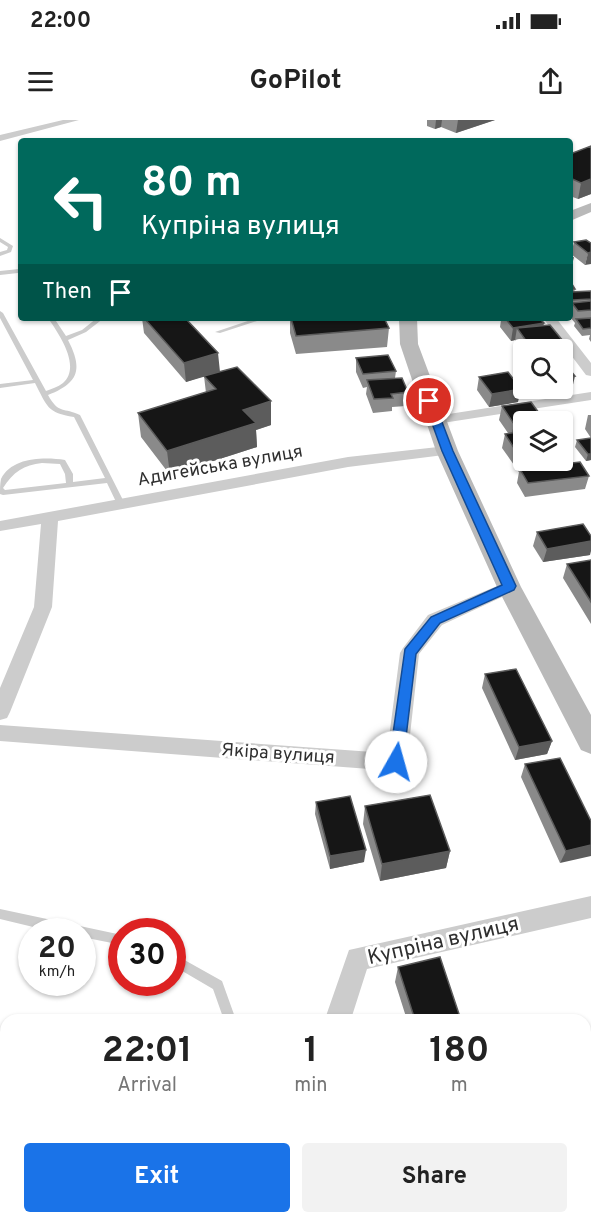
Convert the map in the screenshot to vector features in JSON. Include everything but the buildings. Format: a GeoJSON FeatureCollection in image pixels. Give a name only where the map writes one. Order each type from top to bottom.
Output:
{"type":"FeatureCollection","features":[{"type":"Feature","properties":{"kind":"main road"},"geometry":{"type":"LineString","coordinates":[[573,215],[591,207]]}},
{"type":"Feature","properties":{"kind":"main road"},"geometry":{"type":"LineString","coordinates":[[408,321],[409,344],[447,451],[510,586],[591,742]]}},
{"type":"Feature","properties":{"kind":"street"},"geometry":{"type":"LineString","coordinates":[[0,138],[74,120]]}},
{"type":"Feature","properties":{"kind":"street"},"geometry":{"type":"LineString","coordinates":[[551,321],[591,372]]}},
{"type":"Feature","properties":{"kind":"street"},"geometry":{"type":"LineString","coordinates":[[436,420],[591,396]]}},
{"type":"Feature","properties":{"kind":"street","name":"Адигейська вулиця"},"geometry":{"type":"LineString","coordinates":[[0,526],[348,462],[447,451]]}},
{"type":"Feature","properties":{"kind":"street"},"geometry":{"type":"LineString","coordinates":[[0,712],[43,607],[50,518]]}},
{"type":"Feature","properties":{"kind":"street","name":"Якіра вулиця"},"geometry":{"type":"LineString","coordinates":[[0,733],[396,762],[410,653],[435,620],[510,586]]}},
{"type":"Feature","properties":{"kind":"street","name":"Купріна вулиця"},"geometry":{"type":"LineString","coordinates":[[342,1014],[358,959],[591,907]]}},
{"type":"Feature","properties":{"kind":"lane"},"geometry":{"type":"LineString","coordinates":[[0,239],[11,247],[0,254]]}},
{"type":"Feature","properties":{"kind":"lane"},"geometry":{"type":"LineString","coordinates":[[0,273],[18,271]]}},
{"type":"Feature","properties":{"kind":"lane"},"geometry":{"type":"LineString","coordinates":[[0,313],[51,407],[63,413],[77,415],[121,504]]}},
{"type":"Feature","properties":{"kind":"lane"},"geometry":{"type":"LineString","coordinates":[[44,394],[61,387],[69,380],[72,367],[71,349],[53,321]]}},
{"type":"Feature","properties":{"kind":"lane"},"geometry":{"type":"LineString","coordinates":[[64,339],[84,331],[97,321]]}},
{"type":"Feature","properties":{"kind":"lane"},"geometry":{"type":"LineString","coordinates":[[218,332],[253,321]]}},
{"type":"Feature","properties":{"kind":"lane"},"geometry":{"type":"LineString","coordinates":[[0,386],[36,381]]}},
{"type":"Feature","properties":{"kind":"lane"},"geometry":{"type":"LineString","coordinates":[[70,485],[69,474],[62,462],[50,460],[19,464],[5,477],[0,489],[3,493],[70,485],[109,480]]}},
{"type":"Feature","properties":{"kind":"lane"},"geometry":{"type":"LineString","coordinates":[[0,915],[18,919]]}},
{"type":"Feature","properties":{"kind":"lane"},"geometry":{"type":"LineString","coordinates":[[186,966],[218,985],[228,1014]]}},
{"type":"Feature","properties":{"kind":"route"},"geometry":{"type":"LineString","coordinates":[[396,762],[410,653],[435,620],[510,586],[447,451],[429,401]]}}]}
